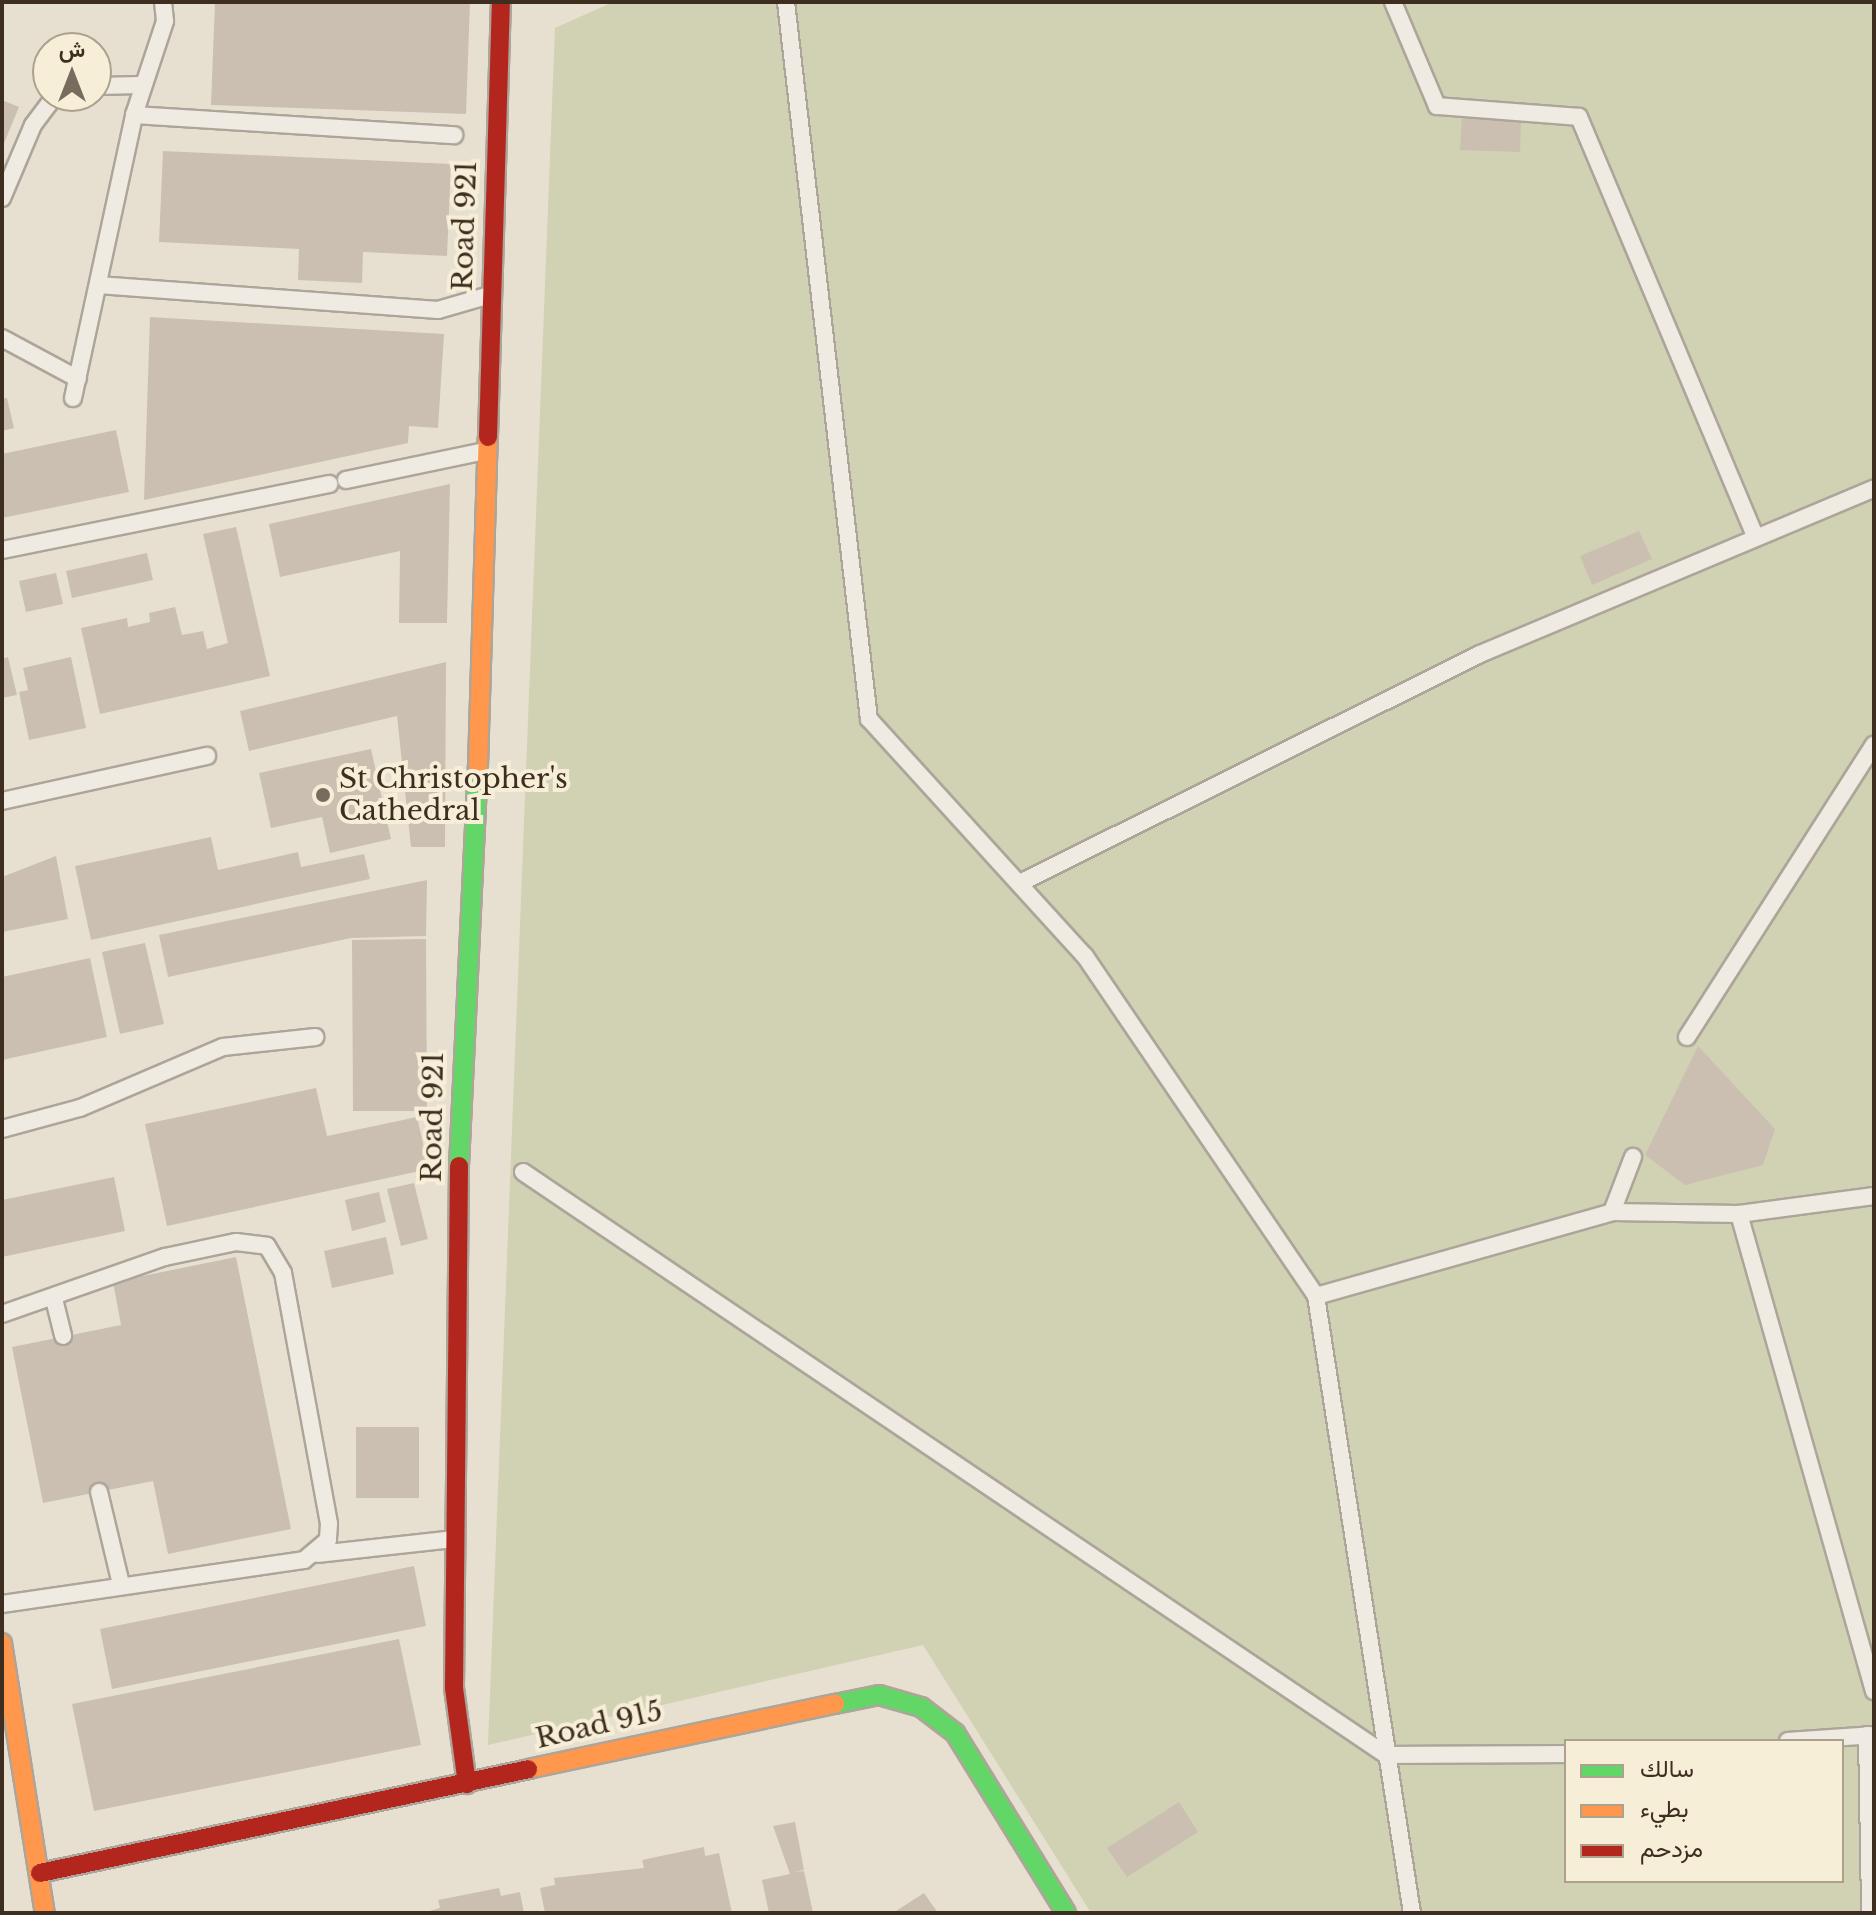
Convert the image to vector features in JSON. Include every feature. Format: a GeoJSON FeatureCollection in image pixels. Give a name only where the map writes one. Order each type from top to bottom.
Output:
{"type":"FeatureCollection","features":[{"type":"Feature","properties":{"kind":"street","name":"Road 921"},"geometry":{"type":"LineString","coordinates":[[467,1784],[455,1725],[454,1539],[460,1074],[487,451],[501,2]]}},
{"type":"Feature","properties":{"kind":"street"},"geometry":{"type":"LineString","coordinates":[[2,1643],[8,1708],[26,1780],[45,1913]]}},
{"type":"Feature","properties":{"kind":"street","name":"Road 915"},"geometry":{"type":"LineString","coordinates":[[40,1873],[467,1784],[857,1695],[900,1698],[955,1733],[1066,1913]]}},
{"type":"Feature","properties":{"kind":"lane"},"geometry":{"type":"LineString","coordinates":[[73,398],[134,115],[165,21],[163,2]]}},
{"type":"Feature","properties":{"kind":"lane"},"geometry":{"type":"LineString","coordinates":[[786,2],[869,719],[1024,881],[1085,956],[1316,1296],[1412,1913]]}},
{"type":"Feature","properties":{"kind":"lane"},"geometry":{"type":"LineString","coordinates":[[1393,2],[1437,106],[1579,117],[1754,534]]}},
{"type":"Feature","properties":{"kind":"lane"},"geometry":{"type":"LineString","coordinates":[[112,86],[142,85]]}},
{"type":"Feature","properties":{"kind":"lane"},"geometry":{"type":"LineString","coordinates":[[2,198],[33,125],[43,112]]}},
{"type":"Feature","properties":{"kind":"lane"},"geometry":{"type":"LineString","coordinates":[[134,115],[454,135]]}},
{"type":"Feature","properties":{"kind":"lane"},"geometry":{"type":"LineString","coordinates":[[98,285],[438,310],[491,295]]}},
{"type":"Feature","properties":{"kind":"lane"},"geometry":{"type":"LineString","coordinates":[[2,338],[78,379]]}},
{"type":"Feature","properties":{"kind":"lane"},"geometry":{"type":"LineString","coordinates":[[346,480],[487,451]]}},
{"type":"Feature","properties":{"kind":"lane"},"geometry":{"type":"LineString","coordinates":[[2,550],[329,484]]}},
{"type":"Feature","properties":{"kind":"lane"},"geometry":{"type":"LineString","coordinates":[[1024,881],[1480,654],[1754,534],[1874,488]]}},
{"type":"Feature","properties":{"kind":"lane"},"geometry":{"type":"LineString","coordinates":[[1687,1037],[1874,745]]}},
{"type":"Feature","properties":{"kind":"lane"},"geometry":{"type":"LineString","coordinates":[[2,801],[207,756]]}},
{"type":"Feature","properties":{"kind":"lane"},"geometry":{"type":"LineString","coordinates":[[2,1129],[80,1108],[223,1047],[315,1037]]}},
{"type":"Feature","properties":{"kind":"lane"},"geometry":{"type":"LineString","coordinates":[[1612,1212],[1633,1157]]}},
{"type":"Feature","properties":{"kind":"lane"},"geometry":{"type":"LineString","coordinates":[[523,1172],[1386,1755],[1564,1754]]}},
{"type":"Feature","properties":{"kind":"lane"},"geometry":{"type":"LineString","coordinates":[[1316,1296],[1612,1212],[1739,1214],[1874,1196]]}},
{"type":"Feature","properties":{"kind":"lane"},"geometry":{"type":"LineString","coordinates":[[1739,1214],[1874,1691]]}},
{"type":"Feature","properties":{"kind":"lane"},"geometry":{"type":"LineString","coordinates":[[2,1314],[54,1299],[165,1257],[236,1242],[273,1251],[329,1524],[318,1554]]}},
{"type":"Feature","properties":{"kind":"lane"},"geometry":{"type":"LineString","coordinates":[[54,1299],[63,1336]]}},
{"type":"Feature","properties":{"kind":"lane"},"geometry":{"type":"LineString","coordinates":[[99,1492],[121,1584]]}},
{"type":"Feature","properties":{"kind":"lane"},"geometry":{"type":"LineString","coordinates":[[2,1604],[318,1554],[454,1539]]}},
{"type":"Feature","properties":{"kind":"lane"},"geometry":{"type":"LineString","coordinates":[[1815,1739],[1870,1735],[1870,1913]]}},
{"type":"Feature","properties":{"kind":"lane"},"geometry":{"type":"LineString","coordinates":[[2,1780],[26,1780]]}},
{"type":"Feature","properties":{"kind":"green space"},"geometry":{"type":"Polygon","coordinates":[[[613,2],[1874,2],[1874,1913],[1091,1913],[923,1645],[488,1745],[555,28],[613,2]]]}},
{"type":"Feature","properties":{"kind":"building"},"geometry":{"type":"Polygon","coordinates":[[[215,2],[470,2],[466,114],[211,105],[215,2]]]}},
{"type":"Feature","properties":{"kind":"building"},"geometry":{"type":"Polygon","coordinates":[[[2,100],[19,107],[2,148],[2,100]]]}},
{"type":"Feature","properties":{"kind":"building"},"geometry":{"type":"Polygon","coordinates":[[[1462,117],[1521,120],[1520,152],[1460,150],[1462,117]]]}},
{"type":"Feature","properties":{"kind":"building"},"geometry":{"type":"Polygon","coordinates":[[[163,151],[451,164],[447,256],[363,252],[362,283],[298,280],[299,249],[159,242],[163,151]]]}},
{"type":"Feature","properties":{"kind":"building"},"geometry":{"type":"Polygon","coordinates":[[[150,317],[444,334],[438,428],[409,426],[408,443],[144,500],[150,317]]]}},
{"type":"Feature","properties":{"kind":"building"},"geometry":{"type":"Polygon","coordinates":[[[7,398],[14,428],[2,431],[2,399],[7,398]]]}},
{"type":"Feature","properties":{"kind":"building"},"geometry":{"type":"Polygon","coordinates":[[[116,430],[129,492],[2,518],[2,454],[116,430]]]}},
{"type":"Feature","properties":{"kind":"building"},"geometry":{"type":"Polygon","coordinates":[[[450,484],[447,623],[399,623],[400,551],[280,577],[269,524],[450,484]]]}},
{"type":"Feature","properties":{"kind":"building"},"geometry":{"type":"Polygon","coordinates":[[[236,527],[270,676],[100,714],[81,628],[127,618],[128,627],[150,622],[149,613],[175,607],[182,635],[203,631],[207,649],[228,643],[203,534],[236,527]]]}},
{"type":"Feature","properties":{"kind":"building"},"geometry":{"type":"Polygon","coordinates":[[[1639,531],[1652,559],[1592,585],[1580,556],[1639,531]]]}},
{"type":"Feature","properties":{"kind":"building"},"geometry":{"type":"Polygon","coordinates":[[[147,553],[153,580],[72,598],[66,571],[147,553]]]}},
{"type":"Feature","properties":{"kind":"building"},"geometry":{"type":"Polygon","coordinates":[[[56,573],[63,604],[26,612],[19,581],[56,573]]]}},
{"type":"Feature","properties":{"kind":"building"},"geometry":{"type":"Polygon","coordinates":[[[8,657],[17,695],[2,698],[2,659],[8,657]]]}},
{"type":"Feature","properties":{"kind":"building"},"geometry":{"type":"Polygon","coordinates":[[[71,657],[86,728],[29,740],[19,692],[28,690],[23,668],[71,657]]]}},
{"type":"Feature","properties":{"kind":"building"},"geometry":{"type":"Polygon","coordinates":[[[446,662],[445,847],[411,847],[397,716],[249,751],[240,711],[446,662]]]}},
{"type":"Feature","properties":{"kind":"building","name":"St Christopher's Cathedral"},"geometry":{"type":"Polygon","coordinates":[[[371,749],[391,839],[330,853],[322,817],[271,828],[259,773],[371,749]]]}},
{"type":"Feature","properties":{"kind":"building"},"geometry":{"type":"Polygon","coordinates":[[[211,837],[218,870],[298,852],[301,867],[364,854],[370,879],[91,940],[75,866],[211,837]]]}},
{"type":"Feature","properties":{"kind":"building"},"geometry":{"type":"Polygon","coordinates":[[[56,856],[68,919],[2,932],[2,877],[56,856]]]}},
{"type":"Feature","properties":{"kind":"building"},"geometry":{"type":"Polygon","coordinates":[[[427,880],[426,936],[351,938],[168,977],[159,935],[427,880]]]}},
{"type":"Feature","properties":{"kind":"building"},"geometry":{"type":"Polygon","coordinates":[[[426,939],[427,1111],[353,1111],[352,940],[426,939]]]}},
{"type":"Feature","properties":{"kind":"building"},"geometry":{"type":"Polygon","coordinates":[[[145,943],[164,1024],[120,1034],[102,952],[145,943]]]}},
{"type":"Feature","properties":{"kind":"building"},"geometry":{"type":"Polygon","coordinates":[[[90,958],[107,1037],[2,1060],[2,977],[90,958]]]}},
{"type":"Feature","properties":{"kind":"building"},"geometry":{"type":"Polygon","coordinates":[[[1698,1046],[1775,1129],[1763,1165],[1685,1185],[1645,1155],[1698,1046]]]}},
{"type":"Feature","properties":{"kind":"building"},"geometry":{"type":"Polygon","coordinates":[[[316,1088],[327,1136],[417,1117],[429,1169],[167,1226],[145,1124],[316,1088]]]}},
{"type":"Feature","properties":{"kind":"building"},"geometry":{"type":"Polygon","coordinates":[[[114,1177],[125,1231],[2,1257],[2,1200],[114,1177]]]}},
{"type":"Feature","properties":{"kind":"building"},"geometry":{"type":"Polygon","coordinates":[[[414,1183],[428,1239],[401,1246],[387,1189],[414,1183]]]}},
{"type":"Feature","properties":{"kind":"building"},"geometry":{"type":"Polygon","coordinates":[[[379,1192],[386,1222],[352,1231],[345,1200],[379,1192]]]}},
{"type":"Feature","properties":{"kind":"building"},"geometry":{"type":"Polygon","coordinates":[[[386,1237],[394,1274],[332,1288],[324,1251],[386,1237]]]}},
{"type":"Feature","properties":{"kind":"building"},"geometry":{"type":"Polygon","coordinates":[[[236,1257],[291,1529],[168,1554],[153,1481],[43,1503],[12,1347],[121,1325],[113,1282],[236,1257]]]}},
{"type":"Feature","properties":{"kind":"building"},"geometry":{"type":"Polygon","coordinates":[[[356,1427],[419,1427],[419,1498],[356,1498],[356,1427]]]}},
{"type":"Feature","properties":{"kind":"building"},"geometry":{"type":"Polygon","coordinates":[[[414,1566],[426,1626],[112,1689],[100,1629],[414,1566]]]}},
{"type":"Feature","properties":{"kind":"building"},"geometry":{"type":"Polygon","coordinates":[[[399,1639],[421,1745],[94,1811],[72,1704],[399,1639]]]}},
{"type":"Feature","properties":{"kind":"building"},"geometry":{"type":"Polygon","coordinates":[[[1179,1802],[1198,1832],[1127,1877],[1107,1848],[1179,1802]]]}},
{"type":"Feature","properties":{"kind":"building"},"geometry":{"type":"Polygon","coordinates":[[[795,1822],[804,1870],[794,1872],[804,1871],[813,1913],[769,1913],[762,1880],[790,1874],[773,1826],[795,1822]]]}},
{"type":"Feature","properties":{"kind":"building"},"geometry":{"type":"Polygon","coordinates":[[[704,1847],[705,1856],[719,1853],[732,1913],[545,1913],[540,1888],[555,1885],[554,1878],[644,1868],[642,1860],[704,1847]]]}},
{"type":"Feature","properties":{"kind":"building"},"geometry":{"type":"Polygon","coordinates":[[[499,1888],[501,1896],[520,1892],[524,1913],[422,1913],[440,1908],[438,1900],[499,1888]]]}},
{"type":"Feature","properties":{"kind":"building"},"geometry":{"type":"Polygon","coordinates":[[[924,1893],[938,1913],[893,1913],[924,1893]]]}},
{"type":"Feature","properties":{"kind":"traffic: fast"},"geometry":{"type":"LineString","coordinates":[[459,1166],[478,766]]}},
{"type":"Feature","properties":{"kind":"traffic: fast"},"geometry":{"type":"LineString","coordinates":[[835,1704],[879,1695],[921,1707],[955,1733],[1066,1913]]}},
{"type":"Feature","properties":{"kind":"traffic: slow"},"geometry":{"type":"LineString","coordinates":[[478,766],[488,437]]}},
{"type":"Feature","properties":{"kind":"traffic: slow"},"geometry":{"type":"LineString","coordinates":[[2,1643],[45,1913]]}},
{"type":"Feature","properties":{"kind":"traffic: slow"},"geometry":{"type":"LineString","coordinates":[[528,1769],[835,1704]]}},
{"type":"Feature","properties":{"kind":"traffic: jam"},"geometry":{"type":"LineString","coordinates":[[488,437],[501,2]]}},
{"type":"Feature","properties":{"kind":"traffic: jam"},"geometry":{"type":"LineString","coordinates":[[459,1166],[454,1688],[467,1784]]}},
{"type":"Feature","properties":{"kind":"traffic: jam"},"geometry":{"type":"LineString","coordinates":[[40,1873],[528,1769]]}},
{"type":"Feature","properties":{"kind":"place","name":"St Christopher's Cathedral"},"geometry":{"type":"Point","coordinates":[323,795]}}]}
